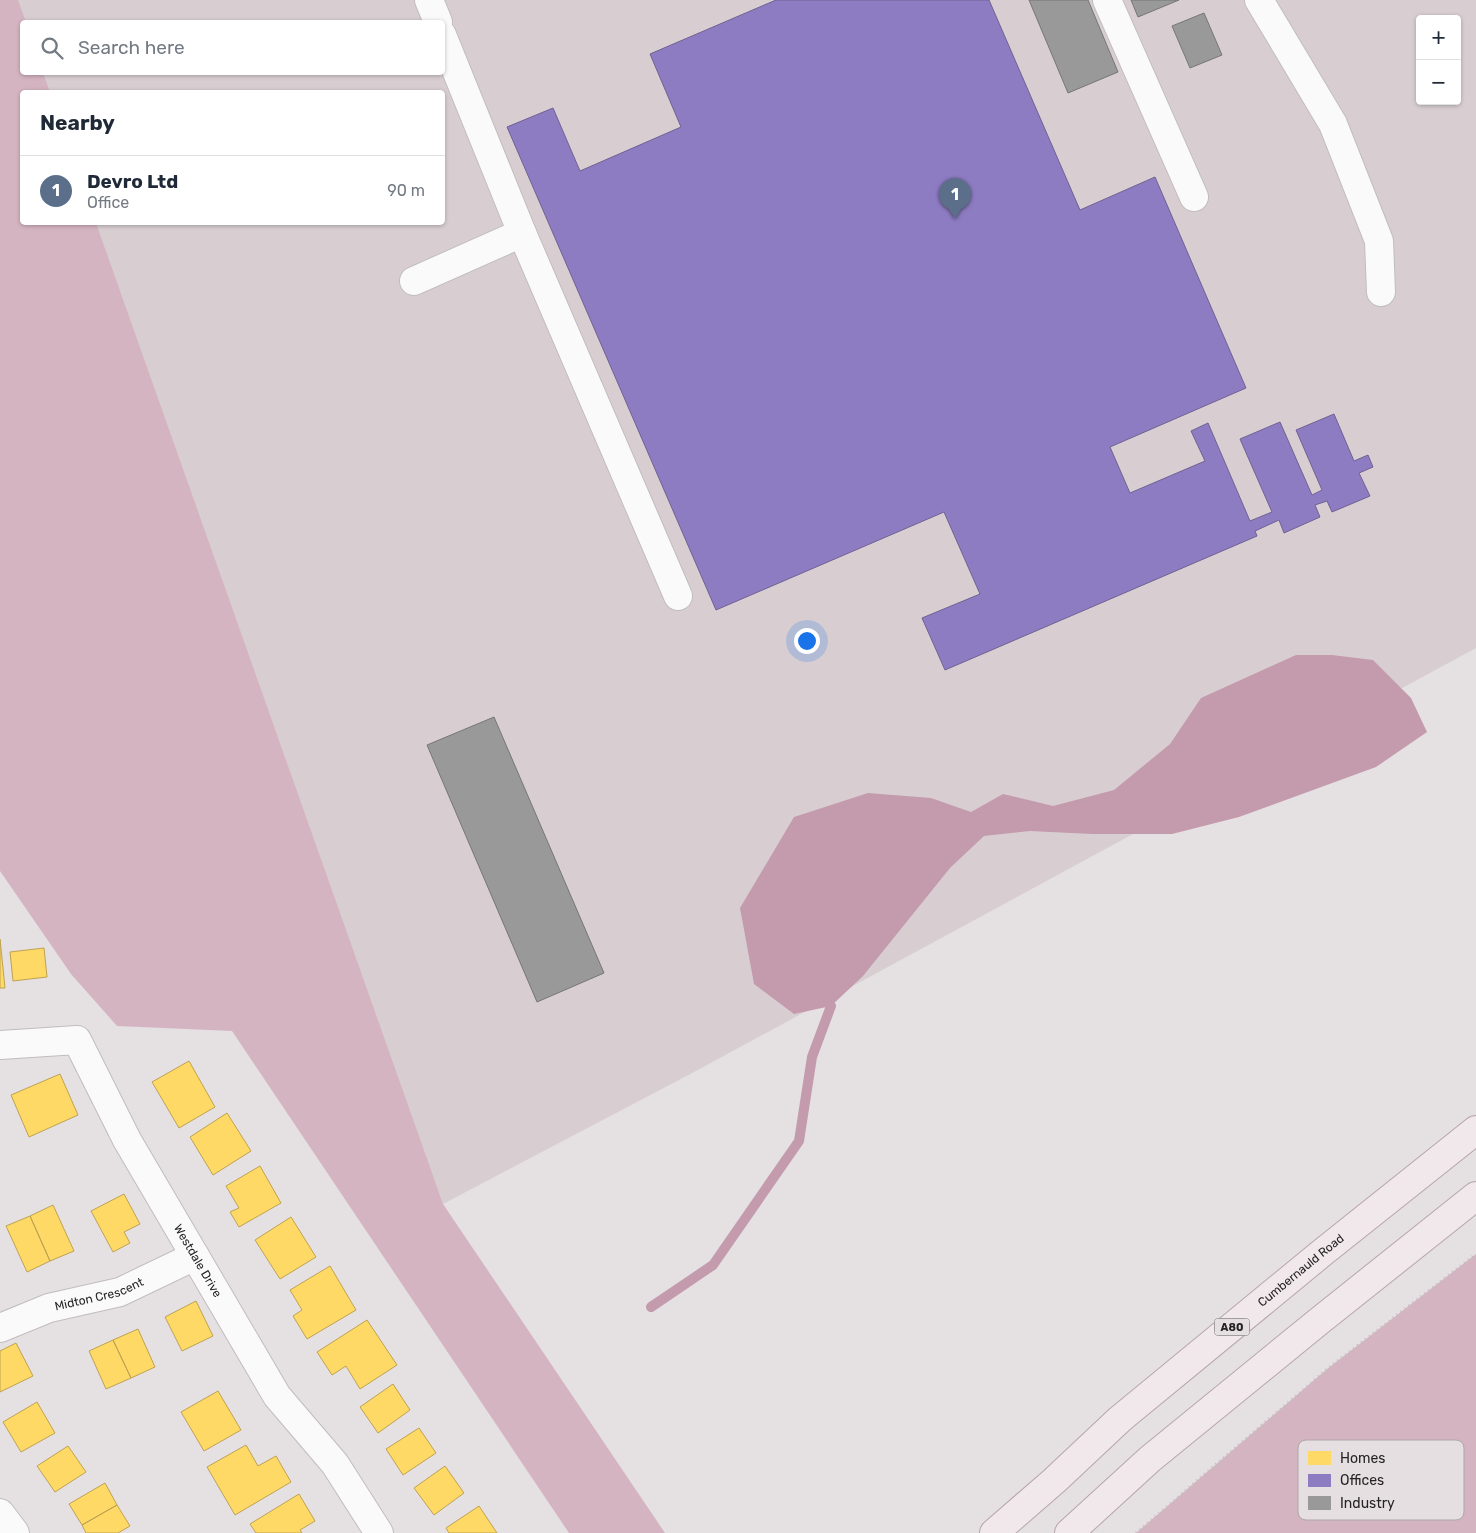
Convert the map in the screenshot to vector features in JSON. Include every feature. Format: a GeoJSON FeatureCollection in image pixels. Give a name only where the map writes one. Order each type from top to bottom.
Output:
{"type":"FeatureCollection","features":[{"type":"Feature","properties":{"kind":"main road","name":"Cumbernauld Road"},"geometry":{"type":"LineString","coordinates":[[994,1533],[1054,1481],[1120,1419],[1322,1252],[1476,1130]]}},
{"type":"Feature","properties":{"kind":"main road"},"geometry":{"type":"LineString","coordinates":[[1069,1533],[1150,1459],[1476,1196]]}},
{"type":"Feature","properties":{"kind":"street"},"geometry":{"type":"LineString","coordinates":[[429,0],[437,20]]}},
{"type":"Feature","properties":{"kind":"street"},"geometry":{"type":"LineString","coordinates":[[1106,0],[1194,197]]}},
{"type":"Feature","properties":{"kind":"street"},"geometry":{"type":"LineString","coordinates":[[1259,0],[1333,124],[1379,242],[1381,292]]}},
{"type":"Feature","properties":{"kind":"street"},"geometry":{"type":"LineString","coordinates":[[445,42],[522,233],[678,596]]}},
{"type":"Feature","properties":{"kind":"street"},"geometry":{"type":"LineString","coordinates":[[414,281],[522,233]]}},
{"type":"Feature","properties":{"kind":"street","name":"Westdale Drive"},"geometry":{"type":"LineString","coordinates":[[0,1045],[77,1040],[128,1140],[278,1396],[335,1464],[379,1533]]}},
{"type":"Feature","properties":{"kind":"street","name":"Midton Crescent"},"geometry":{"type":"LineString","coordinates":[[0,1328],[49,1308],[120,1292],[195,1256]]}},
{"type":"Feature","properties":{"kind":"street"},"geometry":{"type":"LineString","coordinates":[[0,1513],[14,1533]]}},
{"type":"Feature","properties":{"kind":"path"},"geometry":{"type":"LineString","coordinates":[[1136,1533],[1327,1369],[1476,1254]]}},
{"type":"Feature","properties":{"kind":"shaded area"},"geometry":{"type":"Polygon","coordinates":[[[0,0],[1476,0],[1476,648],[696,1071],[443,1204],[81,225],[445,225],[445,90],[31,90],[26,75],[445,75],[445,20],[20,20],[0,0]]]}},
{"type":"Feature","properties":{"kind":"shaded area"},"geometry":{"type":"Polygon","coordinates":[[[0,0],[18,0],[25,20],[20,20],[20,75],[44,75],[49,90],[20,90],[20,225],[97,225],[443,1204],[665,1533],[569,1533],[232,1031],[117,1026],[71,974],[0,871],[0,0]]]}},
{"type":"Feature","properties":{"kind":"shaded area"},"geometry":{"type":"Polygon","coordinates":[[[1296,655],[1332,655],[1373,660],[1411,698],[1427,732],[1376,767],[1239,817],[1172,834],[1092,834],[1030,831],[984,836],[950,868],[863,976],[831,1006],[794,1014],[754,984],[740,908],[794,817],[868,793],[931,798],[971,812],[1003,794],[1053,806],[1114,790],[1170,744],[1201,698],[1296,655]]]}},
{"type":"Feature","properties":{"kind":"shaded area"},"geometry":{"type":"Polygon","coordinates":[[[1476,1254],[1476,1533],[1136,1533],[1327,1369],[1476,1254]]]}},
{"type":"Feature","properties":{"kind":"building: Homes"},"geometry":{"type":"Polygon","coordinates":[[[0,939],[5,988],[0,988],[0,939]]]}},
{"type":"Feature","properties":{"kind":"building: Homes"},"geometry":{"type":"Polygon","coordinates":[[[44,948],[47,977],[13,981],[10,952],[44,948]]]}},
{"type":"Feature","properties":{"kind":"building: Homes"},"geometry":{"type":"Polygon","coordinates":[[[189,1061],[215,1107],[179,1128],[152,1082],[189,1061]]]}},
{"type":"Feature","properties":{"kind":"building: Homes"},"geometry":{"type":"Polygon","coordinates":[[[60,1074],[78,1115],[29,1137],[11,1095],[60,1074]]]}},
{"type":"Feature","properties":{"kind":"building: Homes"},"geometry":{"type":"Polygon","coordinates":[[[227,1113],[251,1151],[213,1175],[190,1137],[227,1113]]]}},
{"type":"Feature","properties":{"kind":"building: Homes"},"geometry":{"type":"Polygon","coordinates":[[[260,1166],[281,1203],[239,1227],[230,1212],[239,1208],[226,1186],[260,1166]]]}},
{"type":"Feature","properties":{"kind":"building: Homes"},"geometry":{"type":"Polygon","coordinates":[[[124,1194],[140,1224],[124,1232],[130,1243],[113,1252],[91,1211],[124,1194]]]}},
{"type":"Feature","properties":{"kind":"building: Homes"},"geometry":{"type":"Polygon","coordinates":[[[53,1205],[74,1251],[50,1261],[30,1216],[53,1205]]]}},
{"type":"Feature","properties":{"kind":"building: Homes"},"geometry":{"type":"Polygon","coordinates":[[[30,1216],[50,1261],[27,1272],[6,1226],[30,1216]]]}},
{"type":"Feature","properties":{"kind":"building: Homes"},"geometry":{"type":"Polygon","coordinates":[[[291,1217],[316,1257],[280,1279],[255,1240],[291,1217]]]}},
{"type":"Feature","properties":{"kind":"building: Homes"},"geometry":{"type":"Polygon","coordinates":[[[330,1266],[356,1310],[307,1339],[293,1316],[302,1310],[290,1290],[330,1266]]]}},
{"type":"Feature","properties":{"kind":"building: Homes"},"geometry":{"type":"Polygon","coordinates":[[[196,1301],[213,1336],[182,1351],[165,1317],[196,1301]]]}},
{"type":"Feature","properties":{"kind":"building: Homes"},"geometry":{"type":"Polygon","coordinates":[[[367,1320],[397,1365],[360,1389],[346,1366],[332,1375],[317,1352],[367,1320]]]}},
{"type":"Feature","properties":{"kind":"building: Homes"},"geometry":{"type":"Polygon","coordinates":[[[138,1329],[155,1367],[131,1378],[113,1340],[138,1329]]]}},
{"type":"Feature","properties":{"kind":"building: Homes"},"geometry":{"type":"Polygon","coordinates":[[[113,1340],[131,1378],[106,1389],[89,1351],[113,1340]]]}},
{"type":"Feature","properties":{"kind":"building: Homes"},"geometry":{"type":"Polygon","coordinates":[[[16,1343],[33,1376],[0,1392],[0,1351],[16,1343]]]}},
{"type":"Feature","properties":{"kind":"building: Homes"},"geometry":{"type":"Polygon","coordinates":[[[393,1384],[410,1410],[378,1433],[360,1407],[393,1384]]]}},
{"type":"Feature","properties":{"kind":"building: Homes"},"geometry":{"type":"Polygon","coordinates":[[[218,1391],[241,1430],[204,1451],[181,1412],[218,1391]]]}},
{"type":"Feature","properties":{"kind":"building: Homes"},"geometry":{"type":"Polygon","coordinates":[[[37,1402],[55,1433],[21,1452],[3,1422],[37,1402]]]}},
{"type":"Feature","properties":{"kind":"building: Homes"},"geometry":{"type":"Polygon","coordinates":[[[419,1428],[436,1453],[403,1475],[386,1449],[419,1428]]]}},
{"type":"Feature","properties":{"kind":"building: Homes"},"geometry":{"type":"Polygon","coordinates":[[[246,1445],[258,1466],[276,1456],[291,1482],[235,1515],[207,1467],[246,1445]]]}},
{"type":"Feature","properties":{"kind":"building: Homes"},"geometry":{"type":"Polygon","coordinates":[[[68,1446],[86,1472],[55,1492],[37,1466],[68,1446]]]}},
{"type":"Feature","properties":{"kind":"building: Homes"},"geometry":{"type":"Polygon","coordinates":[[[445,1466],[464,1493],[434,1515],[414,1488],[445,1466]]]}},
{"type":"Feature","properties":{"kind":"building: Homes"},"geometry":{"type":"Polygon","coordinates":[[[105,1483],[117,1505],[82,1525],[69,1504],[105,1483]]]}},
{"type":"Feature","properties":{"kind":"building: Homes"},"geometry":{"type":"Polygon","coordinates":[[[299,1494],[315,1521],[300,1530],[302,1533],[256,1533],[250,1524],[299,1494]]]}},
{"type":"Feature","properties":{"kind":"building: Homes"},"geometry":{"type":"Polygon","coordinates":[[[117,1505],[130,1526],[118,1533],[86,1533],[82,1525],[117,1505]]]}},
{"type":"Feature","properties":{"kind":"building: Homes"},"geometry":{"type":"Polygon","coordinates":[[[479,1506],[497,1533],[449,1533],[446,1528],[479,1506]]]}},
{"type":"Feature","properties":{"kind":"building: Offices"},"geometry":{"type":"Polygon","coordinates":[[[776,0],[989,0],[1080,210],[1155,177],[1246,388],[1110,447],[1130,493],[1205,461],[1191,431],[1208,423],[1250,521],[1272,512],[1240,439],[1280,422],[1312,495],[1322,490],[1296,430],[1334,414],[1354,461],[1368,455],[1373,467],[1359,473],[1370,496],[1332,512],[1327,501],[1315,505],[1320,517],[1284,533],[1279,520],[1255,531],[1257,536],[945,670],[922,618],[980,594],[944,512],[716,610],[507,127],[553,108],[580,171],[681,127],[650,54],[776,0]]]}},
{"type":"Feature","properties":{"kind":"building: Industry"},"geometry":{"type":"Polygon","coordinates":[[[1029,0],[1088,0],[1118,72],[1068,93],[1029,0]]]}},
{"type":"Feature","properties":{"kind":"building: Industry"},"geometry":{"type":"Polygon","coordinates":[[[1131,0],[1179,0],[1138,17],[1131,0]]]}},
{"type":"Feature","properties":{"kind":"building: Industry"},"geometry":{"type":"Polygon","coordinates":[[[1204,13],[1222,55],[1190,68],[1172,26],[1204,13]]]}},
{"type":"Feature","properties":{"kind":"building: Industry"},"geometry":{"type":"Polygon","coordinates":[[[494,717],[604,973],[537,1002],[427,745],[494,717]]]}},
{"type":"Feature","properties":{"kind":"waterway"},"geometry":{"type":"LineString","coordinates":[[651,1307],[713,1265],[799,1141],[812,1057],[831,1006]]}},
{"type":"Feature","properties":{"kind":"place","name":"Devro Ltd"},"geometry":{"type":"Point","coordinates":[955,219]}}]}
